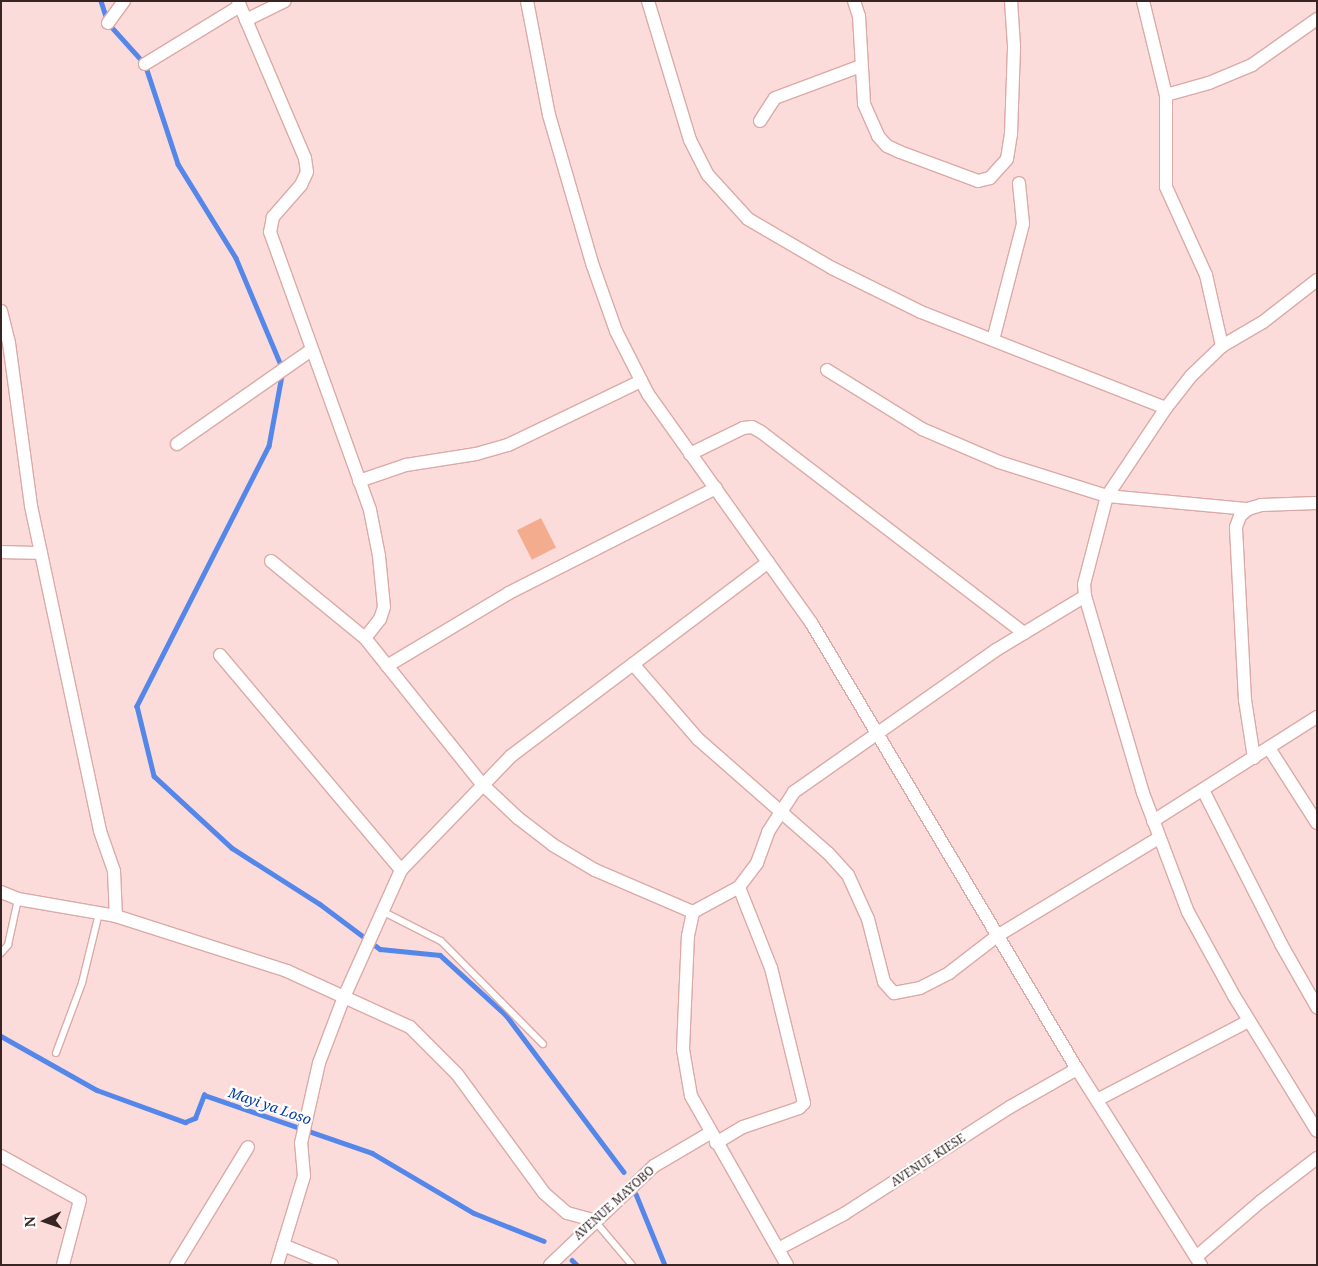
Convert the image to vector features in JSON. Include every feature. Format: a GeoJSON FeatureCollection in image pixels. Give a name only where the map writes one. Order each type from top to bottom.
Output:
{"type":"FeatureCollection","features":[{"type":"Feature","properties":{"kind":"street"},"geometry":{"type":"LineString","coordinates":[[108,23],[124,1]]}},
{"type":"Feature","properties":{"kind":"street"},"geometry":{"type":"LineString","coordinates":[[246,20],[285,1]]}},
{"type":"Feature","properties":{"kind":"street"},"geometry":{"type":"LineString","coordinates":[[527,1],[549,115],[593,266],[616,331],[641,382],[690,454],[812,624],[1077,1069],[1199,1261],[1260,1202],[1317,1158]]}},
{"type":"Feature","properties":{"kind":"street"},"geometry":{"type":"LineString","coordinates":[[648,1],[690,140],[708,175],[726,198],[748,219],[832,268],[921,312],[1166,408]]}},
{"type":"Feature","properties":{"kind":"street"},"geometry":{"type":"LineString","coordinates":[[854,1],[859,16],[864,104],[878,136],[887,146],[962,178],[978,181],[990,178],[1007,158],[1011,134],[1014,46],[1011,1]]}},
{"type":"Feature","properties":{"kind":"street"},"geometry":{"type":"LineString","coordinates":[[1143,1],[1166,95],[1166,187],[1206,276],[1222,346]]}},
{"type":"Feature","properties":{"kind":"street"},"geometry":{"type":"LineString","coordinates":[[145,64],[239,4],[305,158],[306,172],[302,185],[273,217],[270,232],[370,510],[379,556],[384,607],[380,619],[365,638]]}},
{"type":"Feature","properties":{"kind":"street"},"geometry":{"type":"LineString","coordinates":[[1166,95],[1209,83],[1252,65],[1317,18]]}},
{"type":"Feature","properties":{"kind":"street"},"geometry":{"type":"LineString","coordinates":[[760,120],[775,98],[861,66]]}},
{"type":"Feature","properties":{"kind":"street"},"geometry":{"type":"LineString","coordinates":[[993,340],[1023,224],[1019,183]]}},
{"type":"Feature","properties":{"kind":"street"},"geometry":{"type":"LineString","coordinates":[[1317,280],[1263,322],[1222,346],[1191,376],[1166,408],[1107,496],[1088,559],[1085,596],[1154,821],[1188,912],[1249,1021],[1317,1131]]}},
{"type":"Feature","properties":{"kind":"street"},"geometry":{"type":"LineString","coordinates":[[1,311],[9,343],[31,506],[100,831],[114,871],[116,916]]}},
{"type":"Feature","properties":{"kind":"street"},"geometry":{"type":"LineString","coordinates":[[178,444],[311,350]]}},
{"type":"Feature","properties":{"kind":"street"},"geometry":{"type":"LineString","coordinates":[[827,370],[922,429],[970,452],[1107,496],[1248,509],[1261,505],[1317,503]]}},
{"type":"Feature","properties":{"kind":"street"},"geometry":{"type":"LineString","coordinates":[[359,481],[406,465],[476,454],[508,446],[641,382]]}},
{"type":"Feature","properties":{"kind":"street"},"geometry":{"type":"LineString","coordinates":[[690,454],[743,428],[752,427],[1024,633]]}},
{"type":"Feature","properties":{"kind":"street"},"geometry":{"type":"LineString","coordinates":[[387,666],[509,593],[716,488]]}},
{"type":"Feature","properties":{"kind":"street"},"geometry":{"type":"LineString","coordinates":[[1248,509],[1240,516],[1236,543],[1245,700],[1254,758]]}},
{"type":"Feature","properties":{"kind":"street"},"geometry":{"type":"LineString","coordinates":[[1,552],[41,553]]}},
{"type":"Feature","properties":{"kind":"street"},"geometry":{"type":"LineString","coordinates":[[271,562],[365,638],[482,784],[552,845],[595,870],[693,912]]}},
{"type":"Feature","properties":{"kind":"street"},"geometry":{"type":"LineString","coordinates":[[277,1265],[304,1176],[301,1143],[319,1063],[344,997],[401,870],[511,756],[768,562]]}},
{"type":"Feature","properties":{"kind":"street"},"geometry":{"type":"LineString","coordinates":[[787,1265],[713,1138],[691,1096],[683,1048],[688,936],[693,912],[739,887],[757,863],[768,832],[779,812],[794,792],[1024,633],[1085,596]]}},
{"type":"Feature","properties":{"kind":"street"},"geometry":{"type":"LineString","coordinates":[[220,655],[401,870]]}},
{"type":"Feature","properties":{"kind":"street"},"geometry":{"type":"LineString","coordinates":[[633,664],[698,739],[829,854],[854,885],[868,919],[887,990],[901,994],[920,988],[949,972],[997,936],[1160,838]]}},
{"type":"Feature","properties":{"kind":"street"},"geometry":{"type":"LineString","coordinates":[[1154,821],[1317,718]]}},
{"type":"Feature","properties":{"kind":"street"},"geometry":{"type":"LineString","coordinates":[[1269,748],[1317,824]]}},
{"type":"Feature","properties":{"kind":"street"},"geometry":{"type":"LineString","coordinates":[[1203,790],[1281,944],[1317,1007]]}},
{"type":"Feature","properties":{"kind":"street","name":"AVENUE MAYOBO"},"geometry":{"type":"LineString","coordinates":[[550,1265],[594,1220],[654,1166],[713,1138],[799,1108],[804,1103],[771,968],[739,887]]}},
{"type":"Feature","properties":{"kind":"street"},"geometry":{"type":"LineString","coordinates":[[1,892],[18,900],[116,916],[287,971],[410,1027],[457,1074],[544,1193],[568,1213],[594,1220]]}},
{"type":"Feature","properties":{"kind":"street"},"geometry":{"type":"LineString","coordinates":[[1097,1100],[1249,1021]]}},
{"type":"Feature","properties":{"kind":"street","name":"AVENUE KIESE"},"geometry":{"type":"LineString","coordinates":[[778,1249],[844,1214],[1010,1107],[1077,1069]]}},
{"type":"Feature","properties":{"kind":"street"},"geometry":{"type":"LineString","coordinates":[[176,1265],[182,1252],[248,1147]]}},
{"type":"Feature","properties":{"kind":"street"},"geometry":{"type":"LineString","coordinates":[[1,1156],[80,1200],[63,1265]]}},
{"type":"Feature","properties":{"kind":"street"},"geometry":{"type":"LineString","coordinates":[[282,1245],[332,1265]]}},
{"type":"Feature","properties":{"kind":"lane"},"geometry":{"type":"LineString","coordinates":[[1,953],[8,945],[18,900]]}},
{"type":"Feature","properties":{"kind":"lane"},"geometry":{"type":"LineString","coordinates":[[382,910],[441,941],[543,1044]]}},
{"type":"Feature","properties":{"kind":"lane"},"geometry":{"type":"LineString","coordinates":[[56,1052],[82,984],[99,913]]}},
{"type":"Feature","properties":{"kind":"lane"},"geometry":{"type":"LineString","coordinates":[[594,1220],[632,1265]]}},
{"type":"Feature","properties":{"kind":"building"},"geometry":{"type":"Polygon","coordinates":[[[541,518],[556,547],[532,560],[517,530],[541,518]]]}},
{"type":"Feature","properties":{"kind":"waterway"},"geometry":{"type":"LineString","coordinates":[[101,1],[108,23],[145,64],[178,164],[236,258],[283,370],[269,446],[137,706],[154,776],[232,848],[320,904],[380,949],[440,955],[506,1015],[624,1172]]}},
{"type":"Feature","properties":{"kind":"waterway","name":"Mayi ya Loso"},"geometry":{"type":"LineString","coordinates":[[1,1036],[97,1090],[185,1122],[195,1118],[204,1095],[372,1153],[474,1213],[544,1241]]}},
{"type":"Feature","properties":{"kind":"waterway"},"geometry":{"type":"LineString","coordinates":[[636,1194],[665,1265]]}},
{"type":"Feature","properties":{"kind":"waterway","name":"Mayi ya Loso"},"geometry":{"type":"LineString","coordinates":[[572,1260],[577,1265]]}}]}
